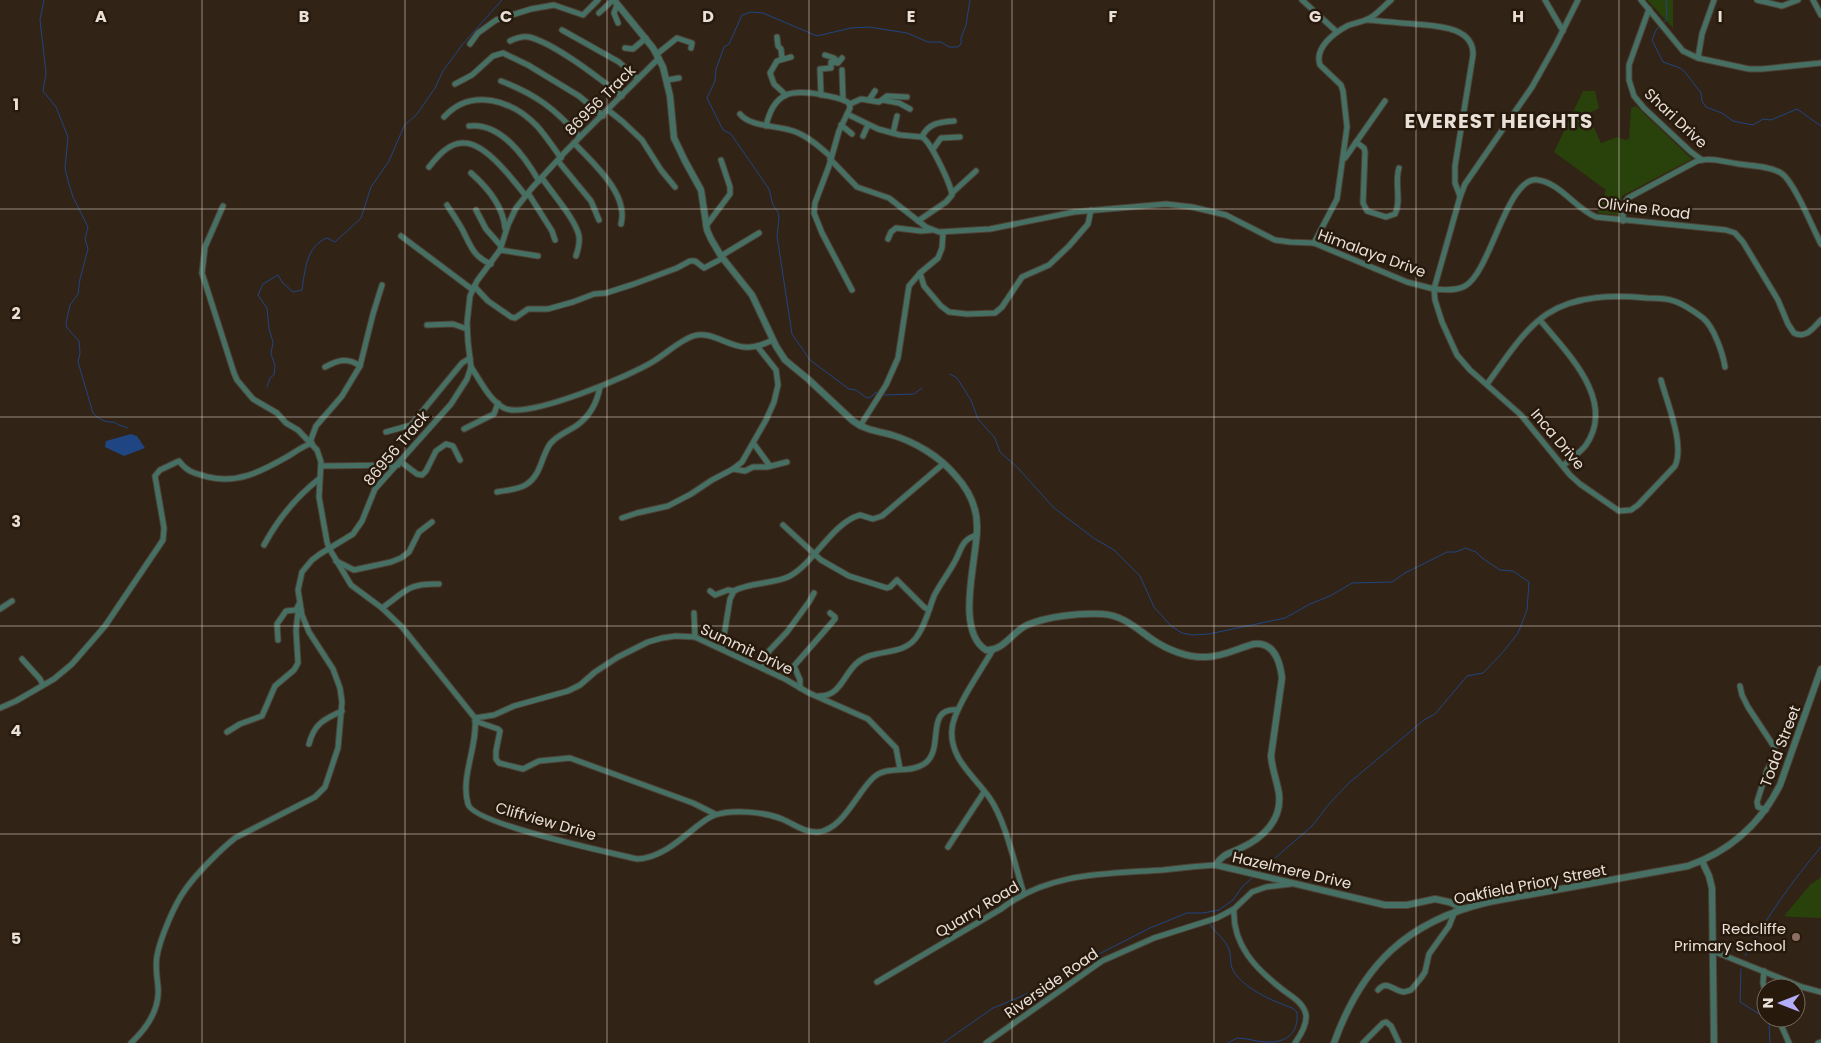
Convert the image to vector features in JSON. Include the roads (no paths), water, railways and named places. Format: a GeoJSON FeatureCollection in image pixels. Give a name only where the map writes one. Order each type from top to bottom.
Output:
{"type":"FeatureCollection","features":[{"type":"Feature","properties":{"kind":"street"},"geometry":{"type":"LineString","coordinates":[[470,44],[478,33],[496,20],[531,9],[554,5],[582,15],[598,0]]}},
{"type":"Feature","properties":{"kind":"street"},"geometry":{"type":"LineString","coordinates":[[1302,0],[1337,32]]}},
{"type":"Feature","properties":{"kind":"street"},"geometry":{"type":"LineString","coordinates":[[1367,20],[1391,0]]}},
{"type":"Feature","properties":{"kind":"street"},"geometry":{"type":"LineString","coordinates":[[1545,0],[1563,31]]}},
{"type":"Feature","properties":{"kind":"street","name":"Himalaya Drive"},"geometry":{"type":"LineString","coordinates":[[740,114],[748,121],[795,131],[831,158],[857,187],[889,198],[918,221],[933,230],[943,233],[990,229],[1091,210],[1156,204],[1192,208],[1226,215],[1275,240],[1314,243],[1407,282],[1434,289],[1460,197],[1475,168],[1532,87],[1578,0]]}},
{"type":"Feature","properties":{"kind":"street"},"geometry":{"type":"LineString","coordinates":[[1642,0],[1683,51],[1698,58],[1755,69],[1821,63]]}},
{"type":"Feature","properties":{"kind":"street"},"geometry":{"type":"LineString","coordinates":[[1698,58],[1702,34],[1714,0]]}},
{"type":"Feature","properties":{"kind":"street"},"geometry":{"type":"LineString","coordinates":[[1757,0],[1782,6],[1798,0]]}},
{"type":"Feature","properties":{"kind":"street"},"geometry":{"type":"LineString","coordinates":[[1813,0],[1821,15]]}},
{"type":"Feature","properties":{"kind":"street"},"geometry":{"type":"LineString","coordinates":[[599,13],[615,2]]}},
{"type":"Feature","properties":{"kind":"street"},"geometry":{"type":"LineString","coordinates":[[615,2],[614,13],[618,23]]}},
{"type":"Feature","properties":{"kind":"street"},"geometry":{"type":"LineString","coordinates":[[615,2],[646,38],[658,56],[667,80],[674,138],[701,190],[706,226],[711,239],[722,257],[752,295],[773,340],[785,360],[860,426],[907,440],[931,454],[960,481],[972,502],[976,516],[977,535],[972,571],[970,610],[976,642],[986,650],[992,650],[958,710],[952,728],[955,748],[960,762],[989,797],[998,813],[1024,894]]}},
{"type":"Feature","properties":{"kind":"street","name":"Shari Drive"},"geometry":{"type":"LineString","coordinates":[[1649,9],[1630,65],[1629,80],[1634,96],[1691,152],[1702,160]]}},
{"type":"Feature","properties":{"kind":"street"},"geometry":{"type":"LineString","coordinates":[[1314,243],[1337,199],[1348,127],[1343,91],[1338,82],[1323,68],[1318,60],[1321,49],[1337,32],[1352,24],[1367,20],[1451,28],[1466,37],[1471,43],[1473,55],[1455,171],[1455,183],[1460,197]]}},
{"type":"Feature","properties":{"kind":"street"},"geometry":{"type":"LineString","coordinates":[[562,30],[620,62],[638,79]]}},
{"type":"Feature","properties":{"kind":"street"},"geometry":{"type":"LineString","coordinates":[[510,41],[522,37],[539,41],[580,66],[622,96]]}},
{"type":"Feature","properties":{"kind":"street"},"geometry":{"type":"LineString","coordinates":[[777,37],[782,58]]}},
{"type":"Feature","properties":{"kind":"street"},"geometry":{"type":"LineString","coordinates":[[625,48],[633,49],[646,38]]}},
{"type":"Feature","properties":{"kind":"street","name":"86956 Track"},"geometry":{"type":"LineString","coordinates":[[131,1043],[147,1026],[156,1008],[158,996],[157,956],[164,933],[185,890],[235,838],[321,792],[329,779],[338,748],[342,711],[340,688],[329,661],[310,632],[299,604],[298,590],[302,572],[312,560],[353,534],[362,520],[371,496],[451,404],[467,379],[471,367],[467,312],[474,288],[500,248],[512,216],[527,195],[574,143],[603,116],[677,38],[692,43],[691,48]]}},
{"type":"Feature","properties":{"kind":"street"},"geometry":{"type":"LineString","coordinates":[[455,84],[472,75],[493,56],[503,53],[528,65],[579,96],[603,116]]}},
{"type":"Feature","properties":{"kind":"street"},"geometry":{"type":"LineString","coordinates":[[821,94],[820,68],[831,68],[831,62],[840,60],[825,54]]}},
{"type":"Feature","properties":{"kind":"street"},"geometry":{"type":"LineString","coordinates":[[786,95],[774,84],[770,76],[773,66],[782,58],[791,57]]}},
{"type":"Feature","properties":{"kind":"street"},"geometry":{"type":"LineString","coordinates":[[842,70],[842,100]]}},
{"type":"Feature","properties":{"kind":"street"},"geometry":{"type":"LineString","coordinates":[[667,80],[679,78]]}},
{"type":"Feature","properties":{"kind":"street"},"geometry":{"type":"LineString","coordinates":[[501,81],[538,98],[563,118],[580,137]]}},
{"type":"Feature","properties":{"kind":"street"},"geometry":{"type":"LineString","coordinates":[[766,126],[774,105],[786,95],[799,91],[821,94],[850,104]]}},
{"type":"Feature","properties":{"kind":"street"},"geometry":{"type":"LineString","coordinates":[[869,100],[875,91]]}},
{"type":"Feature","properties":{"kind":"street"},"geometry":{"type":"LineString","coordinates":[[881,101],[887,96],[907,98]]}},
{"type":"Feature","properties":{"kind":"street"},"geometry":{"type":"LineString","coordinates":[[444,117],[454,108],[473,100],[486,99],[493,100],[520,112],[546,137],[559,159],[591,201],[599,220]]}},
{"type":"Feature","properties":{"kind":"street"},"geometry":{"type":"LineString","coordinates":[[852,290],[822,233],[814,213],[815,203],[850,104],[861,99],[899,104],[910,109]]}},
{"type":"Feature","properties":{"kind":"street"},"geometry":{"type":"LineString","coordinates":[[881,101],[888,105]]}},
{"type":"Feature","properties":{"kind":"street"},"geometry":{"type":"LineString","coordinates":[[1343,160],[1384,101]]}},
{"type":"Feature","properties":{"kind":"street"},"geometry":{"type":"LineString","coordinates":[[608,110],[638,134],[661,170],[675,187]]}},
{"type":"Feature","properties":{"kind":"street"},"geometry":{"type":"LineString","coordinates":[[847,114],[893,134],[922,136],[933,149],[952,193]]}},
{"type":"Feature","properties":{"kind":"street"},"geometry":{"type":"LineString","coordinates":[[893,134],[898,116]]}},
{"type":"Feature","properties":{"kind":"street"},"geometry":{"type":"LineString","coordinates":[[922,136],[926,129],[932,125],[954,121]]}},
{"type":"Feature","properties":{"kind":"street"},"geometry":{"type":"LineString","coordinates":[[863,136],[868,124]]}},
{"type":"Feature","properties":{"kind":"street"},"geometry":{"type":"LineString","coordinates":[[841,125],[852,134]]}},
{"type":"Feature","properties":{"kind":"street"},"geometry":{"type":"LineString","coordinates":[[469,126],[483,126],[502,136],[528,161],[577,231],[580,242],[576,256]]}},
{"type":"Feature","properties":{"kind":"street"},"geometry":{"type":"LineString","coordinates":[[933,149],[941,138],[960,138]]}},
{"type":"Feature","properties":{"kind":"street"},"geometry":{"type":"LineString","coordinates":[[1356,142],[1364,148],[1365,152],[1363,203],[1367,211],[1386,217],[1395,214],[1397,209],[1396,182],[1399,168]]}},
{"type":"Feature","properties":{"kind":"street"},"geometry":{"type":"LineString","coordinates":[[429,167],[444,151],[458,143],[469,144],[491,157],[527,195],[552,231],[555,240]]}},
{"type":"Feature","properties":{"kind":"street"},"geometry":{"type":"LineString","coordinates":[[574,143],[600,169],[613,188],[623,214],[621,224]]}},
{"type":"Feature","properties":{"kind":"street"},"geometry":{"type":"LineString","coordinates":[[706,226],[730,194],[730,187],[720,160]]}},
{"type":"Feature","properties":{"kind":"street"},"geometry":{"type":"LineString","coordinates":[[1623,221],[1623,205],[1628,198],[1702,160],[1769,169],[1781,173],[1791,185],[1821,244]]}},
{"type":"Feature","properties":{"kind":"street"},"geometry":{"type":"LineString","coordinates":[[918,221],[949,200],[952,193],[976,171]]}},
{"type":"Feature","properties":{"kind":"street"},"geometry":{"type":"LineString","coordinates":[[471,173],[490,192],[504,218],[506,231]]}},
{"type":"Feature","properties":{"kind":"street","name":"Olivine Road"},"geometry":{"type":"LineString","coordinates":[[1434,289],[1461,288],[1471,282],[1476,276],[1519,190],[1527,181],[1538,180],[1544,182],[1590,215],[1605,219],[1726,230],[1735,233],[1743,242],[1778,300],[1792,331],[1796,334],[1804,335],[1821,320]]}},
{"type":"Feature","properties":{"kind":"street"},"geometry":{"type":"LineString","coordinates":[[447,205],[475,254],[490,264]]}},
{"type":"Feature","properties":{"kind":"street"},"geometry":{"type":"LineString","coordinates":[[224,206],[205,247],[202,273],[228,359],[237,380],[252,399],[276,413],[286,423],[298,430],[311,443],[320,456],[319,497],[329,548],[351,585],[382,608],[402,627],[475,719],[498,729],[500,732],[496,756],[499,763],[523,769],[540,761],[570,758],[693,803],[716,814],[773,815],[802,829],[820,832],[829,829],[840,820],[875,776],[881,772],[912,769],[930,758],[940,715],[950,709],[958,710]]}},
{"type":"Feature","properties":{"kind":"street"},"geometry":{"type":"LineString","coordinates":[[476,210],[486,229],[500,248],[538,256]]}},
{"type":"Feature","properties":{"kind":"street"},"geometry":{"type":"LineString","coordinates":[[920,274],[924,286],[941,306],[949,312],[967,314],[995,313],[1002,307],[1022,277],[1049,265],[1069,246],[1088,224],[1091,210]]}},
{"type":"Feature","properties":{"kind":"street"},"geometry":{"type":"LineString","coordinates":[[888,239],[890,232],[896,228],[921,231],[933,230]]}},
{"type":"Feature","properties":{"kind":"street"},"geometry":{"type":"LineString","coordinates":[[401,236],[474,288],[488,301],[515,318],[528,309],[548,309],[634,284],[677,268],[690,261],[695,261],[704,268],[759,233]]}},
{"type":"Feature","properties":{"kind":"street"},"geometry":{"type":"LineString","coordinates":[[860,426],[881,394],[895,367],[900,351],[908,289],[920,274],[938,258],[942,248],[943,233]]}},
{"type":"Feature","properties":{"kind":"street"},"geometry":{"type":"LineString","coordinates":[[311,443],[316,426],[342,396],[360,366],[372,314],[382,285]]}},
{"type":"Feature","properties":{"kind":"street","name":"Inca Drive"},"geometry":{"type":"LineString","coordinates":[[1434,289],[1437,307],[1454,349],[1470,370],[1521,415],[1580,484],[1614,508],[1626,512],[1638,505],[1675,466],[1679,458],[1678,441],[1661,380]]}},
{"type":"Feature","properties":{"kind":"street"},"geometry":{"type":"LineString","coordinates":[[1487,384],[1527,332],[1540,320],[1562,306],[1588,299],[1617,296],[1669,299],[1678,302],[1706,321],[1722,353],[1725,367]]}},
{"type":"Feature","properties":{"kind":"street"},"geometry":{"type":"LineString","coordinates":[[1540,320],[1578,368],[1586,381],[1595,403],[1595,418],[1588,440],[1582,450],[1563,466]]}},
{"type":"Feature","properties":{"kind":"street"},"geometry":{"type":"LineString","coordinates":[[427,325],[453,324],[467,329]]}},
{"type":"Feature","properties":{"kind":"street"},"geometry":{"type":"LineString","coordinates":[[471,367],[498,403],[508,410],[519,411],[538,408],[600,387],[650,363],[694,336],[705,335],[739,346],[757,346],[773,340]]}},
{"type":"Feature","properties":{"kind":"street"},"geometry":{"type":"LineString","coordinates":[[622,518],[668,506],[742,462],[754,444],[774,402],[778,385],[776,370],[757,346]]}},
{"type":"Feature","properties":{"kind":"street"},"geometry":{"type":"LineString","coordinates":[[386,432],[411,425],[462,363],[470,358]]}},
{"type":"Feature","properties":{"kind":"street"},"geometry":{"type":"LineString","coordinates":[[325,367],[333,362],[344,360],[354,361],[360,366]]}},
{"type":"Feature","properties":{"kind":"street"},"geometry":{"type":"LineString","coordinates":[[497,492],[523,486],[531,480],[541,466],[546,450],[554,440],[581,422],[591,411],[596,402],[600,387]]}},
{"type":"Feature","properties":{"kind":"street"},"geometry":{"type":"LineString","coordinates":[[464,429],[494,414],[498,403]]}},
{"type":"Feature","properties":{"kind":"street"},"geometry":{"type":"LineString","coordinates":[[0,708],[54,679],[72,664],[105,626],[163,540],[164,528],[155,476],[160,470],[179,461],[190,472],[220,480],[230,480],[250,475],[286,458],[302,446],[311,443]]}},
{"type":"Feature","properties":{"kind":"street"},"geometry":{"type":"LineString","coordinates":[[321,466],[400,463],[417,474],[422,475],[436,451],[446,444],[453,446],[460,460]]}},
{"type":"Feature","properties":{"kind":"street"},"geometry":{"type":"LineString","coordinates":[[754,444],[770,466]]}},
{"type":"Feature","properties":{"kind":"street"},"geometry":{"type":"LineString","coordinates":[[733,469],[745,472],[753,467],[787,462]]}},
{"type":"Feature","properties":{"kind":"street"},"geometry":{"type":"LineString","coordinates":[[710,591],[715,595],[728,590],[734,591],[787,578],[814,555],[843,524],[860,515],[873,519],[882,516],[943,464]]}},
{"type":"Feature","properties":{"kind":"street"},"geometry":{"type":"LineString","coordinates":[[264,545],[286,512],[319,479]]}},
{"type":"Feature","properties":{"kind":"street"},"geometry":{"type":"LineString","coordinates":[[336,560],[354,570],[402,558],[409,552],[419,532],[432,522]]}},
{"type":"Feature","properties":{"kind":"street"},"geometry":{"type":"LineString","coordinates":[[783,525],[821,560],[857,579],[889,588],[897,580],[929,610]]}},
{"type":"Feature","properties":{"kind":"street"},"geometry":{"type":"LineString","coordinates":[[818,696],[830,695],[835,692],[854,665],[863,658],[897,651],[908,646],[918,636],[938,588],[956,561],[965,541],[977,535]]}},
{"type":"Feature","properties":{"kind":"street"},"geometry":{"type":"LineString","coordinates":[[382,608],[410,587],[423,583],[439,584]]}},
{"type":"Feature","properties":{"kind":"street"},"geometry":{"type":"LineString","coordinates":[[722,648],[730,599],[734,591]]}},
{"type":"Feature","properties":{"kind":"street"},"geometry":{"type":"LineString","coordinates":[[762,668],[769,651],[787,632],[814,592]]}},
{"type":"Feature","properties":{"kind":"street"},"geometry":{"type":"LineString","coordinates":[[0,609],[12,601]]}},
{"type":"Feature","properties":{"kind":"street"},"geometry":{"type":"LineString","coordinates":[[278,640],[278,624],[286,611],[296,610],[299,604]]}},
{"type":"Feature","properties":{"kind":"street"},"geometry":{"type":"LineString","coordinates":[[227,732],[240,724],[262,716],[275,686],[297,666],[299,659],[296,647],[296,630],[299,604]]}},
{"type":"Feature","properties":{"kind":"street"},"geometry":{"type":"LineString","coordinates":[[694,613],[695,637]]}},
{"type":"Feature","properties":{"kind":"street"},"geometry":{"type":"LineString","coordinates":[[800,688],[800,680],[794,666],[835,619],[835,616],[830,613]]}},
{"type":"Feature","properties":{"kind":"street","name":"Hazelmere Drive"},"geometry":{"type":"LineString","coordinates":[[992,650],[1002,646],[1022,628],[1036,622],[1062,617],[1103,614],[1122,619],[1168,648],[1194,656],[1217,656],[1260,643],[1272,650],[1280,666],[1282,678],[1271,756],[1279,795],[1278,809],[1268,829],[1244,847],[1222,857],[1216,865],[1385,905],[1407,905],[1435,899],[1463,908]]}},
{"type":"Feature","properties":{"kind":"street","name":"Summit Drive"},"geometry":{"type":"LineString","coordinates":[[475,719],[494,715],[514,706],[568,691],[580,685],[595,672],[618,657],[648,642],[669,637],[695,637],[722,648],[872,722],[896,748],[900,769]]}},
{"type":"Feature","properties":{"kind":"street"},"geometry":{"type":"LineString","coordinates":[[22,659],[43,685]]}},
{"type":"Feature","properties":{"kind":"street","name":"Todd Street"},"geometry":{"type":"LineString","coordinates":[[1702,861],[1738,839],[1766,810],[1786,770],[1821,669]]}},
{"type":"Feature","properties":{"kind":"street"},"geometry":{"type":"LineString","coordinates":[[1740,686],[1748,707],[1775,748],[1775,757],[1767,770],[1757,802],[1758,807],[1766,810]]}},
{"type":"Feature","properties":{"kind":"street"},"geometry":{"type":"LineString","coordinates":[[309,744],[317,725],[342,711]]}},
{"type":"Feature","properties":{"kind":"street","name":"Cliffview Drive"},"geometry":{"type":"LineString","coordinates":[[475,719],[476,736],[468,771],[467,804],[473,811],[504,825],[637,859],[645,859],[661,852],[716,814]]}},
{"type":"Feature","properties":{"kind":"street"},"geometry":{"type":"LineString","coordinates":[[948,847],[984,792]]}},
{"type":"Feature","properties":{"kind":"street"},"geometry":{"type":"LineString","coordinates":[[1702,861],[1712,888],[1714,1043]]}},
{"type":"Feature","properties":{"kind":"street","name":"Oakfield Priory Street"},"geometry":{"type":"LineString","coordinates":[[1334,1043],[1358,990],[1370,973],[1384,957],[1428,923],[1463,908],[1675,869],[1702,861]]}},
{"type":"Feature","properties":{"kind":"street","name":"Quarry Road"},"geometry":{"type":"LineString","coordinates":[[877,982],[1024,894],[1064,879],[1078,876],[1216,865]]}},
{"type":"Feature","properties":{"kind":"street","name":"Riverside Road"},"geometry":{"type":"LineString","coordinates":[[986,1043],[1102,961],[1154,938],[1217,918],[1234,909],[1246,896],[1259,889],[1298,883]]}},
{"type":"Feature","properties":{"kind":"street"},"geometry":{"type":"LineString","coordinates":[[1234,909],[1235,933],[1256,967],[1297,1001],[1305,1012],[1306,1020],[1295,1043]]}},
{"type":"Feature","properties":{"kind":"street"},"geometry":{"type":"LineString","coordinates":[[1378,990],[1386,984],[1400,992],[1404,992],[1414,986],[1424,972],[1429,954],[1450,926],[1455,911]]}},
{"type":"Feature","properties":{"kind":"street"},"geometry":{"type":"LineString","coordinates":[[1713,952],[1802,987],[1821,992]]}},
{"type":"Feature","properties":{"kind":"street"},"geometry":{"type":"LineString","coordinates":[[1763,978],[1764,971]]}},
{"type":"Feature","properties":{"kind":"street"},"geometry":{"type":"LineString","coordinates":[[1363,1043],[1386,1022],[1391,1026],[1399,1043]]}},
{"type":"Feature","properties":{"kind":"street"},"geometry":{"type":"LineString","coordinates":[[1782,1028],[1789,1043]]}},
{"type":"Feature","properties":{"kind":"water"},"geometry":{"type":"Polygon","coordinates":[[[131,434],[137,436],[145,448],[124,456],[105,447],[106,441],[131,434]]]}},
{"type":"Feature","properties":{"kind":"waterway"},"geometry":{"type":"LineString","coordinates":[[44,0],[40,20],[46,73],[43,91],[56,107],[68,137],[65,168],[73,197],[88,227],[85,239],[88,249],[78,294],[70,305],[66,323],[67,328],[79,341],[80,353],[78,362],[93,413],[102,420],[114,422],[128,428]]}},
{"type":"Feature","properties":{"kind":"waterway"},"geometry":{"type":"LineString","coordinates":[[267,387],[270,378],[274,375],[275,365],[271,354],[273,342],[269,329],[267,308],[258,295],[263,284],[278,275],[282,282],[293,292],[302,290],[308,260],[315,247],[327,238],[335,242],[361,218],[371,187],[389,161],[404,126],[417,114],[435,88],[443,71],[462,45],[502,0]]}},
{"type":"Feature","properties":{"kind":"waterway"},"geometry":{"type":"LineString","coordinates":[[880,393],[876,392],[867,398],[856,390],[849,389],[810,360],[792,334],[777,236],[778,212],[773,205],[769,189],[731,134],[723,130],[707,98],[715,81],[716,69],[724,47],[729,44],[742,15],[751,12],[763,13],[817,36],[851,28],[869,27],[907,33],[928,42],[941,42],[949,47],[958,47],[961,44],[961,38],[966,25],[970,0]]}},
{"type":"Feature","properties":{"kind":"waterway"},"geometry":{"type":"LineString","coordinates":[[1663,23],[1667,19],[1666,0]]}},
{"type":"Feature","properties":{"kind":"waterway"},"geometry":{"type":"LineString","coordinates":[[1660,26],[1652,40],[1663,62],[1680,68],[1685,72],[1701,93],[1702,101],[1706,107],[1722,113],[1733,121],[1753,125],[1763,119],[1771,120],[1797,109],[1821,126]]}},
{"type":"Feature","properties":{"kind":"waterway"},"geometry":{"type":"LineString","coordinates":[[950,374],[957,378],[971,400],[978,419],[995,438],[1000,452],[1017,467],[1054,508],[1095,539],[1114,550],[1140,576],[1154,607],[1171,626],[1182,633],[1192,635],[1209,634],[1285,618],[1352,583],[1392,582],[1405,573],[1447,552],[1456,552],[1465,548],[1476,552],[1500,570],[1513,571],[1529,582],[1527,610],[1518,633],[1504,651],[1483,673],[1467,676],[1435,714],[1424,720],[1349,783],[1312,826],[1259,872]]}},
{"type":"Feature","properties":{"kind":"waterway"},"geometry":{"type":"LineString","coordinates":[[884,395],[914,394],[922,388]]}},
{"type":"Feature","properties":{"kind":"waterway"},"geometry":{"type":"LineString","coordinates":[[1745,956],[1780,900],[1821,847]]}},
{"type":"Feature","properties":{"kind":"waterway"},"geometry":{"type":"LineString","coordinates":[[943,1043],[993,1008],[1020,997],[1081,966],[1099,954],[1150,928],[1187,913],[1219,910],[1233,900],[1242,887],[1254,876]]}},
{"type":"Feature","properties":{"kind":"waterway"},"geometry":{"type":"LineString","coordinates":[[1210,924],[1227,945],[1230,951],[1232,968],[1242,982],[1258,993],[1297,1012],[1294,1031],[1280,1041],[1266,1042],[1238,1038],[1228,1043]]}},
{"type":"Feature","properties":{"kind":"waterway"},"geometry":{"type":"LineString","coordinates":[[1741,969],[1740,1002],[1756,1012]]}},
{"type":"Feature","properties":{"kind":"waterway"},"geometry":{"type":"LineString","coordinates":[[1769,1028],[1770,1043]]}},
{"type":"Feature","properties":{"kind":"place","name":"Redcliffe Primary School"},"geometry":{"type":"Point","coordinates":[1796,937]}},
{"type":"Feature","properties":{"kind":"district","name":"EVEREST HEIGHTS"},"geometry":{"type":"Point","coordinates":[1499,121]}}]}
